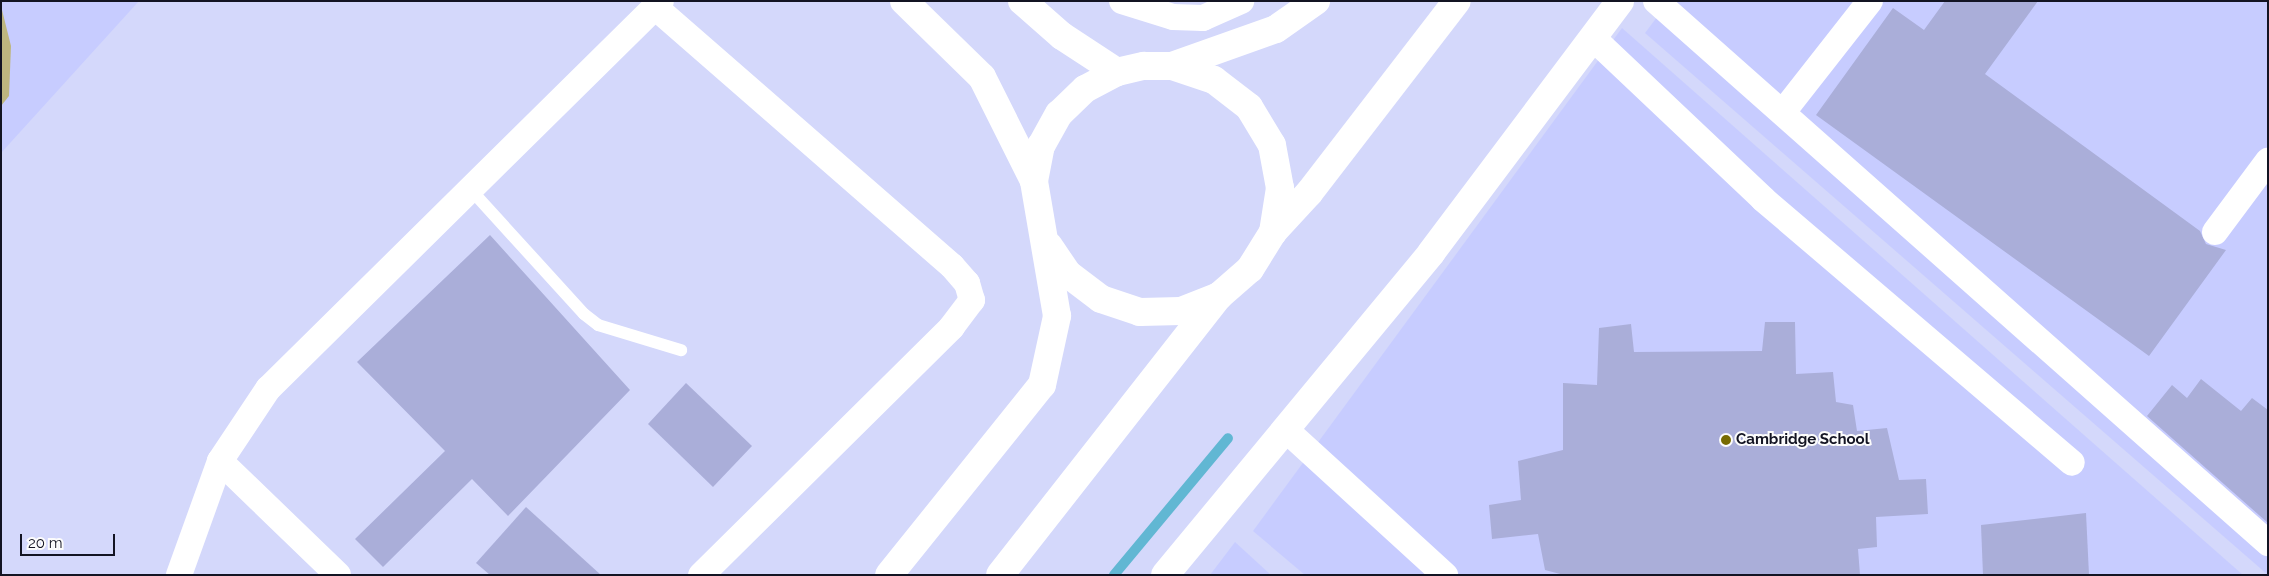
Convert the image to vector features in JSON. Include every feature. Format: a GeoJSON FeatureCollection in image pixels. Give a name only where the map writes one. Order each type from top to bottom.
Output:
{"type":"FeatureCollection","features":[{"type":"Feature","properties":{"kind":"main road"},"geometry":{"type":"LineString","coordinates":[[889,575],[1042,384],[1057,316],[1034,182],[982,76],[904,1]]}},
{"type":"Feature","properties":{"kind":"main road"},"geometry":{"type":"LineString","coordinates":[[1022,1],[1062,36],[1117,72]]}},
{"type":"Feature","properties":{"kind":"main road"},"geometry":{"type":"LineString","coordinates":[[1172,66],[1276,29],[1316,1]]}},
{"type":"Feature","properties":{"kind":"main road"},"geometry":{"type":"LineString","coordinates":[[1000,575],[1219,296],[1250,269],[1273,232],[1309,193],[1457,1]]}},
{"type":"Feature","properties":{"kind":"main road"},"geometry":{"type":"LineString","coordinates":[[1165,575],[1431,253],[1620,1]]}},
{"type":"Feature","properties":{"kind":"main road"},"geometry":{"type":"LineString","coordinates":[[1034,182],[1041,146],[1059,114],[1084,89],[1117,72],[1144,66],[1172,66],[1214,80],[1249,107],[1272,145],[1280,188],[1273,232]]}},
{"type":"Feature","properties":{"kind":"main road"},"geometry":{"type":"LineString","coordinates":[[1045,240],[1068,274],[1101,299],[1132,309],[1181,311],[1219,296]]}},
{"type":"Feature","properties":{"kind":"street"},"geometry":{"type":"LineString","coordinates":[[1122,1],[1173,17],[1203,18],[1241,1]]}},
{"type":"Feature","properties":{"kind":"street"},"geometry":{"type":"LineString","coordinates":[[1656,1],[1784,112],[2268,542]]}},
{"type":"Feature","properties":{"kind":"street"},"geometry":{"type":"LineString","coordinates":[[1784,112],[1870,1]]}},
{"type":"Feature","properties":{"kind":"street"},"geometry":{"type":"LineString","coordinates":[[179,575],[220,461],[268,389],[472,191],[658,4],[952,266],[967,282],[972,300],[952,328],[701,575]]}},
{"type":"Feature","properties":{"kind":"street"},"geometry":{"type":"LineString","coordinates":[[1593,38],[1763,199],[2072,463]]}},
{"type":"Feature","properties":{"kind":"street"},"geometry":{"type":"LineString","coordinates":[[2215,232],[2268,161]]}},
{"type":"Feature","properties":{"kind":"street"},"geometry":{"type":"LineString","coordinates":[[1285,429],[1445,575]]}},
{"type":"Feature","properties":{"kind":"street"},"geometry":{"type":"LineString","coordinates":[[220,461],[338,575]]}},
{"type":"Feature","properties":{"kind":"lane"},"geometry":{"type":"LineString","coordinates":[[472,191],[584,314],[598,325],[681,350]]}},
{"type":"Feature","properties":{"kind":"shaded area"},"geometry":{"type":"Polygon","coordinates":[[[1,1],[139,1],[1,153],[1,1]]]}},
{"type":"Feature","properties":{"kind":"shaded area"},"geometry":{"type":"Polygon","coordinates":[[[1669,1],[2268,1],[2268,575],[1645,33],[1669,1]]]}},
{"type":"Feature","properties":{"kind":"shaded area"},"geometry":{"type":"Polygon","coordinates":[[[1,6],[11,46],[9,96],[1,106],[1,6]]]}},
{"type":"Feature","properties":{"kind":"shaded area"},"geometry":{"type":"Polygon","coordinates":[[[1622,28],[2243,575],[1305,575],[1253,531],[1622,28]]]}},
{"type":"Feature","properties":{"kind":"shaded area"},"geometry":{"type":"Polygon","coordinates":[[[1235,542],[1271,575],[1210,575],[1235,542]]]}},
{"type":"Feature","properties":{"kind":"building"},"geometry":{"type":"Polygon","coordinates":[[[1945,1],[2038,1],[1985,74],[2200,231],[2206,244],[2226,250],[2149,356],[1816,115],[1893,8],[1924,30],[1945,1]]]}},
{"type":"Feature","properties":{"kind":"building"},"geometry":{"type":"Polygon","coordinates":[[[490,235],[630,390],[508,516],[472,479],[383,567],[355,539],[445,451],[357,362],[490,235]]]}},
{"type":"Feature","properties":{"kind":"building","name":"Cambridge School"},"geometry":{"type":"Polygon","coordinates":[[[1765,322],[1795,322],[1796,374],[1833,372],[1836,402],[1853,405],[1857,431],[1887,428],[1899,480],[1926,479],[1928,514],[1876,517],[1877,547],[1858,549],[1860,575],[1564,575],[1545,570],[1538,534],[1492,539],[1489,505],[1521,500],[1518,461],[1563,450],[1563,383],[1597,385],[1599,328],[1631,324],[1634,352],[1762,351],[1765,322]]]}},
{"type":"Feature","properties":{"kind":"building"},"geometry":{"type":"Polygon","coordinates":[[[2201,379],[2241,411],[2252,398],[2268,410],[2268,523],[2147,416],[2172,385],[2187,398],[2201,379]]]}},
{"type":"Feature","properties":{"kind":"building"},"geometry":{"type":"Polygon","coordinates":[[[686,383],[752,446],[713,487],[648,424],[686,383]]]}},
{"type":"Feature","properties":{"kind":"building"},"geometry":{"type":"Polygon","coordinates":[[[526,507],[601,575],[490,575],[476,563],[526,507]]]}},
{"type":"Feature","properties":{"kind":"building"},"geometry":{"type":"Polygon","coordinates":[[[2086,513],[2089,575],[1983,575],[1981,525],[2086,513]]]}},
{"type":"Feature","properties":{"kind":"waterway"},"geometry":{"type":"LineString","coordinates":[[1114,575],[1228,438]]}},
{"type":"Feature","properties":{"kind":"place","name":"Cambridge School"},"geometry":{"type":"Point","coordinates":[1726,440]}}]}
